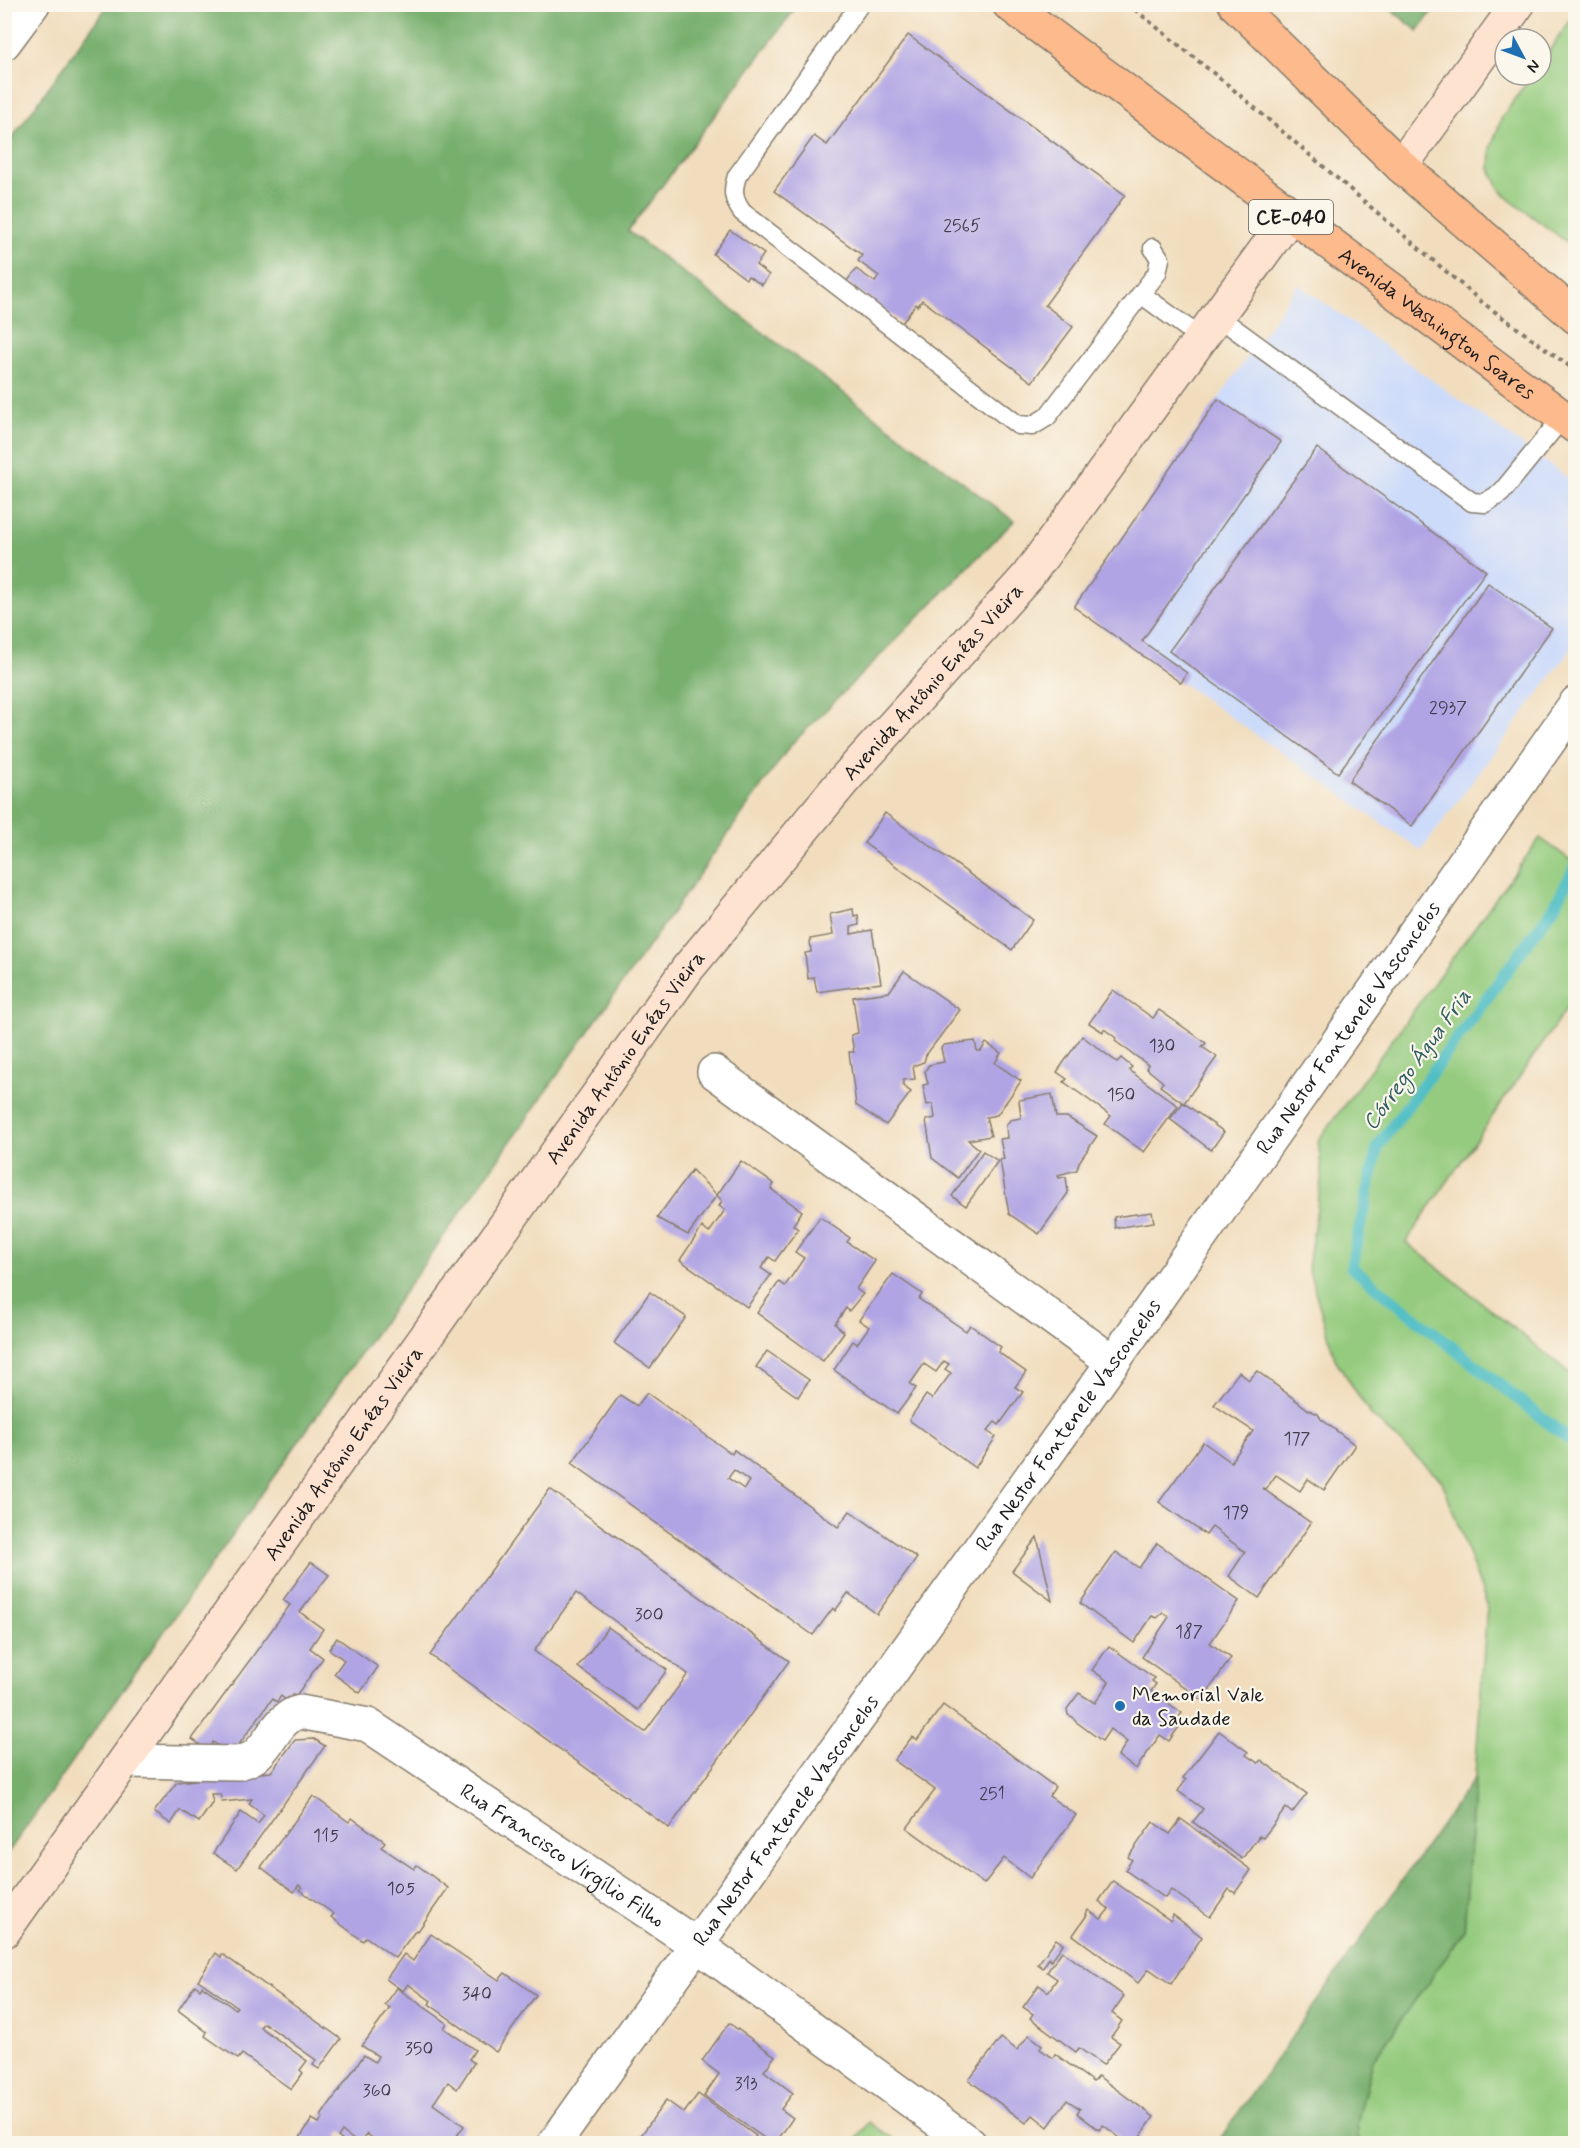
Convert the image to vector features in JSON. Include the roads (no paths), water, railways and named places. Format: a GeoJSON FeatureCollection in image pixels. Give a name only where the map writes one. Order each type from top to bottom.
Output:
{"type":"FeatureCollection","features":[{"type":"Feature","properties":{"kind":"highway","name":"Avenida Washington Soares"},"geometry":{"type":"LineString","coordinates":[[1009,4],[1569,423]]}},
{"type":"Feature","properties":{"kind":"highway"},"geometry":{"type":"LineString","coordinates":[[1235,4],[1401,166],[1575,318]]}},
{"type":"Feature","properties":{"kind":"street"},"geometry":{"type":"LineString","coordinates":[[4,43],[33,4]]}},
{"type":"Feature","properties":{"kind":"street"},"geometry":{"type":"LineString","coordinates":[[1401,166],[1518,4]]}},
{"type":"Feature","properties":{"kind":"street","name":"Avenida Antônio Enéas Vieira"},"geometry":{"type":"LineString","coordinates":[[4,1931],[688,968],[843,781],[1027,577],[1290,216]]}},
{"type":"Feature","properties":{"kind":"street","name":"Rua Nestor Fontenele Vasconcelos"},"geometry":{"type":"LineString","coordinates":[[554,2144],[1113,1362],[1575,703]]}},
{"type":"Feature","properties":{"kind":"street"},"geometry":{"type":"LineString","coordinates":[[714,1072],[1113,1362]]}},
{"type":"Feature","properties":{"kind":"street","name":"Rua Francisco Virgílio Filho"},"geometry":{"type":"LineString","coordinates":[[126,1761],[238,1763],[254,1758],[284,1720],[300,1712],[368,1725],[697,1945],[970,2144]]}},
{"type":"Feature","properties":{"kind":"lane"},"geometry":{"type":"LineString","coordinates":[[860,4],[737,176],[733,189],[734,201],[742,212],[1018,425],[1032,426],[1047,417],[1141,294],[1157,273],[1160,258],[1153,248]]}},
{"type":"Feature","properties":{"kind":"lane"},"geometry":{"type":"LineString","coordinates":[[1141,294],[1209,327],[1472,502],[1485,503],[1501,493],[1569,423]]}},
{"type":"Feature","properties":{"kind":"waterway","name":"Córrego Água Fria"},"geometry":{"type":"LineString","coordinates":[[1576,866],[1554,907],[1378,1146],[1351,1267],[1576,1445]]}},
{"type":"Feature","properties":{"kind":"place","name":"Memorial Vale da Saudade"},"geometry":{"type":"Point","coordinates":[1120,1706]}}]}
